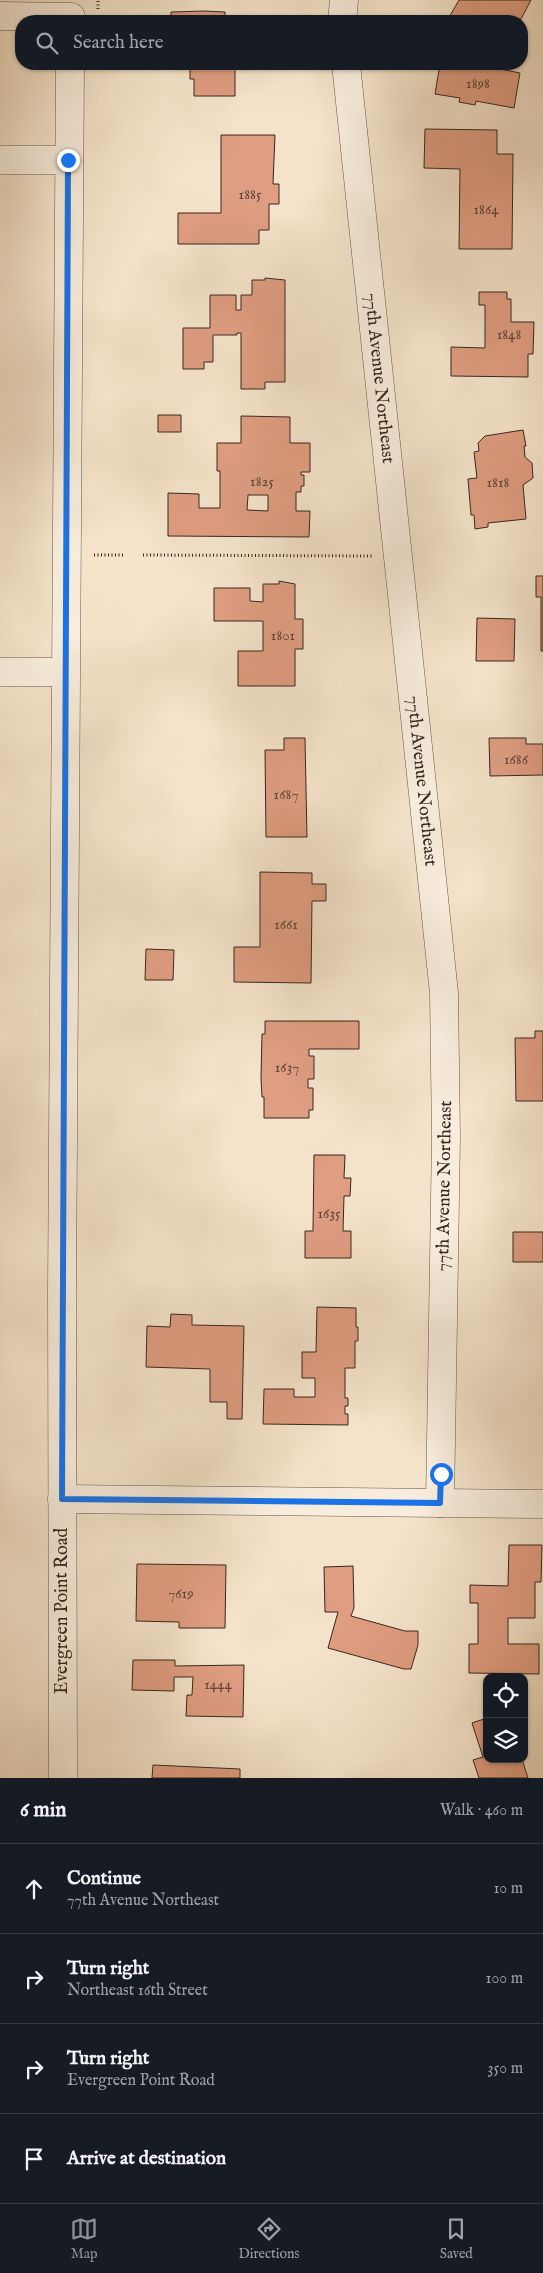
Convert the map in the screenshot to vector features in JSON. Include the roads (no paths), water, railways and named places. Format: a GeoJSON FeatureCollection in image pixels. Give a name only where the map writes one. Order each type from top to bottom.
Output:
{"type":"FeatureCollection","features":[{"type":"Feature","properties":{"kind":"street"},"geometry":{"type":"LineString","coordinates":[[343,15],[344,0]]}},
{"type":"Feature","properties":{"kind":"street"},"geometry":{"type":"LineString","coordinates":[[24,15],[71,13]]}},
{"type":"Feature","properties":{"kind":"street"},"geometry":{"type":"LineString","coordinates":[[0,16],[15,15]]}},
{"type":"Feature","properties":{"kind":"street","name":"Evergreen Point Road"},"geometry":{"type":"LineString","coordinates":[[63,1778],[62,1499],[65,672],[70,70]]}},
{"type":"Feature","properties":{"kind":"street","name":"77th Avenue Northeast"},"geometry":{"type":"LineString","coordinates":[[347,70],[442,970],[446,1029],[440,1503]]}},
{"type":"Feature","properties":{"kind":"street"},"geometry":{"type":"LineString","coordinates":[[0,160],[68,160]]}},
{"type":"Feature","properties":{"kind":"street"},"geometry":{"type":"LineString","coordinates":[[0,672],[65,672]]}},
{"type":"Feature","properties":{"kind":"street"},"geometry":{"type":"LineString","coordinates":[[62,1499],[543,1504]]}}]}
